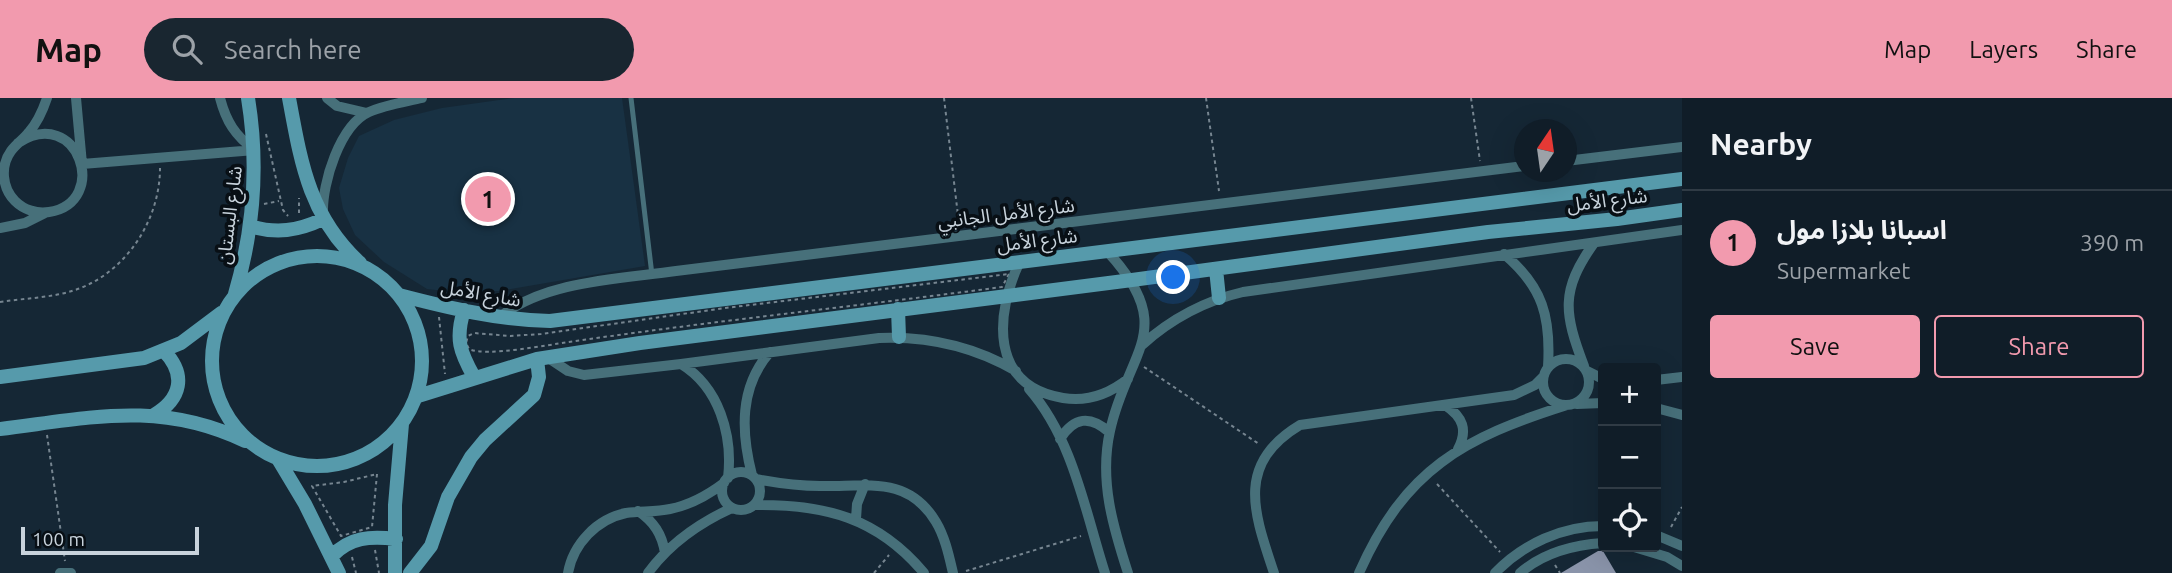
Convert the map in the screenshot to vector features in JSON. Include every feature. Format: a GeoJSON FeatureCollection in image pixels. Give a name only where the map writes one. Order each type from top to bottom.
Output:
{"type":"FeatureCollection","features":[{"type":"Feature","properties":{"kind":"main road","name":"شارع البستان"},"geometry":{"type":"LineString","coordinates":[[234,296],[253,206],[255,150],[248,98]]}},
{"type":"Feature","properties":{"kind":"main road"},"geometry":{"type":"LineString","coordinates":[[0,429],[127,414],[154,415],[206,425],[278,458],[312,467],[346,462],[377,448],[402,424],[418,396],[422,366],[421,341],[413,316],[399,295],[349,253],[323,219],[308,186],[289,98]]}},
{"type":"Feature","properties":{"kind":"main road","name":"شارع الأمل"},"geometry":{"type":"LineString","coordinates":[[399,295],[500,317],[550,321],[1682,179]]}},
{"type":"Feature","properties":{"kind":"main road","name":"شارع الأمل"},"geometry":{"type":"LineString","coordinates":[[418,396],[542,358],[652,341],[1488,232],[1682,210]]}},
{"type":"Feature","properties":{"kind":"main road"},"geometry":{"type":"LineString","coordinates":[[250,226],[287,231],[312,225],[323,219]]}},
{"type":"Feature","properties":{"kind":"main road"},"geometry":{"type":"LineString","coordinates":[[256,446],[237,429],[223,408],[214,384],[211,359],[215,333],[234,296],[248,281],[265,269],[304,257],[325,256],[345,260],[380,278]]}},
{"type":"Feature","properties":{"kind":"main road"},"geometry":{"type":"LineString","coordinates":[[1216,269],[1219,298]]}},
{"type":"Feature","properties":{"kind":"main road"},"geometry":{"type":"LineString","coordinates":[[898,309],[899,337]]}},
{"type":"Feature","properties":{"kind":"main road"},"geometry":{"type":"LineString","coordinates":[[0,377],[145,358],[198,332],[225,310]]}},
{"type":"Feature","properties":{"kind":"main road"},"geometry":{"type":"LineString","coordinates":[[464,310],[459,341],[462,356],[474,377]]}},
{"type":"Feature","properties":{"kind":"main road"},"geometry":{"type":"LineString","coordinates":[[154,415],[165,408],[177,390],[176,369],[164,351]]}},
{"type":"Feature","properties":{"kind":"main road"},"geometry":{"type":"LineString","coordinates":[[410,573],[431,546],[448,497],[471,457],[485,440],[534,395],[542,358]]}},
{"type":"Feature","properties":{"kind":"main road"},"geometry":{"type":"LineString","coordinates":[[395,573],[396,486],[402,424]]}},
{"type":"Feature","properties":{"kind":"main road"},"geometry":{"type":"LineString","coordinates":[[278,458],[339,573]]}},
{"type":"Feature","properties":{"kind":"main road"},"geometry":{"type":"LineString","coordinates":[[331,556],[346,544],[366,537],[396,539]]}},
{"type":"Feature","properties":{"kind":"street"},"geometry":{"type":"LineString","coordinates":[[46,213],[33,212],[13,199],[6,189],[2,168],[9,153],[37,121],[47,98]]}},
{"type":"Feature","properties":{"kind":"street"},"geometry":{"type":"LineString","coordinates":[[0,228],[25,223],[67,205],[76,197],[81,187],[82,164],[76,98]]}},
{"type":"Feature","properties":{"kind":"street"},"geometry":{"type":"LineString","coordinates":[[220,98],[230,126],[239,138],[255,150]]}},
{"type":"Feature","properties":{"kind":"street"},"geometry":{"type":"LineString","coordinates":[[327,98],[337,106],[367,113],[422,98]]}},
{"type":"Feature","properties":{"kind":"street"},"geometry":{"type":"LineString","coordinates":[[323,219],[324,193],[330,167],[342,143],[367,113]]}},
{"type":"Feature","properties":{"kind":"street"},"geometry":{"type":"LineString","coordinates":[[18,143],[38,134],[61,138],[78,153],[82,164]]}},
{"type":"Feature","properties":{"kind":"street"},"geometry":{"type":"LineString","coordinates":[[1577,160],[1682,147]]}},
{"type":"Feature","properties":{"kind":"street"},"geometry":{"type":"LineString","coordinates":[[82,164],[255,150]]}},
{"type":"Feature","properties":{"kind":"street","name":"شارع الأمل الجانبي"},"geometry":{"type":"LineString","coordinates":[[500,317],[514,306],[542,293],[652,275],[1514,167]]}},
{"type":"Feature","properties":{"kind":"street"},"geometry":{"type":"LineString","coordinates":[[1142,345],[1185,313],[1219,298],[1244,292],[1682,230]]}},
{"type":"Feature","properties":{"kind":"street"},"geometry":{"type":"LineString","coordinates":[[1359,573],[1374,539],[1398,503],[1427,473],[1458,449],[1500,429],[1570,405],[1582,399],[1588,391],[1590,381],[1573,338],[1567,310],[1570,286],[1579,264],[1594,243]]}},
{"type":"Feature","properties":{"kind":"street"},"geometry":{"type":"LineString","coordinates":[[1107,251],[1132,280],[1143,308],[1145,326],[1142,345],[1117,404],[1109,432],[1106,485],[1116,536],[1128,573]]}},
{"type":"Feature","properties":{"kind":"street"},"geometry":{"type":"LineString","coordinates":[[1504,254],[1523,271],[1537,290],[1545,313],[1550,340],[1544,388],[1548,397],[1557,403],[1570,405],[1598,403]]}},
{"type":"Feature","properties":{"kind":"street"},"geometry":{"type":"LineString","coordinates":[[1020,261],[1002,314],[1003,338],[1019,376],[1045,407],[1060,439],[1074,472],[1105,573]]}},
{"type":"Feature","properties":{"kind":"street"},"geometry":{"type":"LineString","coordinates":[[542,358],[560,368],[584,374],[899,337],[954,345],[986,356],[1052,396],[1085,399],[1116,388],[1130,378]]}},
{"type":"Feature","properties":{"kind":"street"},"geometry":{"type":"LineString","coordinates":[[755,505],[760,489],[754,477],[745,429],[746,397],[755,373],[770,352]]}},
{"type":"Feature","properties":{"kind":"street"},"geometry":{"type":"LineString","coordinates":[[1274,573],[1259,527],[1254,497],[1257,472],[1268,451],[1282,436],[1300,425],[1514,395],[1535,385],[1556,361],[1566,359],[1575,360],[1598,376]]}},
{"type":"Feature","properties":{"kind":"street"},"geometry":{"type":"LineString","coordinates":[[681,364],[700,378],[719,407],[728,457],[723,494],[732,508]]}},
{"type":"Feature","properties":{"kind":"street"},"geometry":{"type":"LineString","coordinates":[[1661,379],[1682,376]]}},
{"type":"Feature","properties":{"kind":"street"},"geometry":{"type":"LineString","coordinates":[[1445,405],[1457,412],[1463,424],[1464,437],[1458,449]]}},
{"type":"Feature","properties":{"kind":"street"},"geometry":{"type":"LineString","coordinates":[[1661,409],[1682,415]]}},
{"type":"Feature","properties":{"kind":"street"},"geometry":{"type":"LineString","coordinates":[[1060,439],[1067,429],[1077,422],[1100,424],[1109,432]]}},
{"type":"Feature","properties":{"kind":"street"},"geometry":{"type":"LineString","coordinates":[[568,573],[575,552],[595,528],[623,514],[684,505],[705,496],[739,472],[810,486],[865,484],[899,489],[928,509],[938,524],[953,573]]}},
{"type":"Feature","properties":{"kind":"street"},"geometry":{"type":"LineString","coordinates":[[856,519],[857,504],[865,484]]}},
{"type":"Feature","properties":{"kind":"street"},"geometry":{"type":"LineString","coordinates":[[648,573],[665,553],[696,527],[732,508],[746,509],[755,505],[813,508],[856,519],[897,545],[924,573]]}},
{"type":"Feature","properties":{"kind":"street"},"geometry":{"type":"LineString","coordinates":[[638,512],[654,525],[663,542],[665,553]]}},
{"type":"Feature","properties":{"kind":"street"},"geometry":{"type":"LineString","coordinates":[[1495,573],[1507,560],[1535,542],[1567,530],[1598,527]]}},
{"type":"Feature","properties":{"kind":"street"},"geometry":{"type":"LineString","coordinates":[[1661,537],[1682,546]]}},
{"type":"Feature","properties":{"kind":"street"},"geometry":{"type":"LineString","coordinates":[[1520,573],[1548,555],[1579,545],[1598,543]]}},
{"type":"Feature","properties":{"kind":"street"},"geometry":{"type":"LineString","coordinates":[[1652,552],[1667,556],[1682,566]]}},
{"type":"Feature","properties":{"kind":"street"},"geometry":{"type":"LineString","coordinates":[[60,573],[69,573]]}},
{"type":"Feature","properties":{"kind":"lane"},"geometry":{"type":"LineString","coordinates":[[631,98],[652,275]]}},
{"type":"Feature","properties":{"kind":"path"},"geometry":{"type":"LineString","coordinates":[[944,98],[960,236]]}},
{"type":"Feature","properties":{"kind":"path"},"geometry":{"type":"LineString","coordinates":[[1206,98],[1221,204]]}},
{"type":"Feature","properties":{"kind":"path"},"geometry":{"type":"LineString","coordinates":[[253,206],[281,200],[266,133]]}},
{"type":"Feature","properties":{"kind":"path"},"geometry":{"type":"LineString","coordinates":[[0,302],[74,290],[98,279],[118,264],[143,233],[153,210],[159,185],[159,156]]}},
{"type":"Feature","properties":{"kind":"path"},"geometry":{"type":"LineString","coordinates":[[1009,274],[1003,287],[726,319],[480,353],[468,349],[468,336],[474,333],[510,336],[541,334],[725,308],[1009,274]]}},
{"type":"Feature","properties":{"kind":"path"},"geometry":{"type":"LineString","coordinates":[[438,305],[446,386]]}},
{"type":"Feature","properties":{"kind":"path"},"geometry":{"type":"LineString","coordinates":[[1136,362],[1268,451]]}},
{"type":"Feature","properties":{"kind":"path"},"geometry":{"type":"LineString","coordinates":[[45,423],[69,573]]}},
{"type":"Feature","properties":{"kind":"path"},"geometry":{"type":"LineString","coordinates":[[1427,473],[1507,560]]}},
{"type":"Feature","properties":{"kind":"path"},"geometry":{"type":"LineString","coordinates":[[377,474],[372,527],[341,536],[312,486],[377,474]]}},
{"type":"Feature","properties":{"kind":"path"},"geometry":{"type":"LineString","coordinates":[[1661,536],[1682,507]]}},
{"type":"Feature","properties":{"kind":"path"},"geometry":{"type":"LineString","coordinates":[[959,573],[1093,533]]}},
{"type":"Feature","properties":{"kind":"path"},"geometry":{"type":"LineString","coordinates":[[874,573],[897,545]]}},
{"type":"Feature","properties":{"kind":"path"},"geometry":{"type":"LineString","coordinates":[[371,546],[376,551],[379,573]]}},
{"type":"Feature","properties":{"kind":"path"},"geometry":{"type":"LineString","coordinates":[[352,551],[356,573]]}},
{"type":"Feature","properties":{"kind":"shaded area"},"geometry":{"type":"Polygon","coordinates":[[[514,98],[622,98],[645,266],[499,291],[454,292],[427,289],[384,262],[355,235],[343,209],[339,188],[348,158],[359,136],[394,120],[442,108],[514,98]]]}},
{"type":"Feature","properties":{"kind":"building"},"geometry":{"type":"Polygon","coordinates":[[[1598,551],[1604,552],[1616,573],[1561,573],[1598,551]]]}},
{"type":"Feature","properties":{"kind":"place","name":"اسبانا بلازا مول"},"geometry":{"type":"Point","coordinates":[488,199]}}]}
